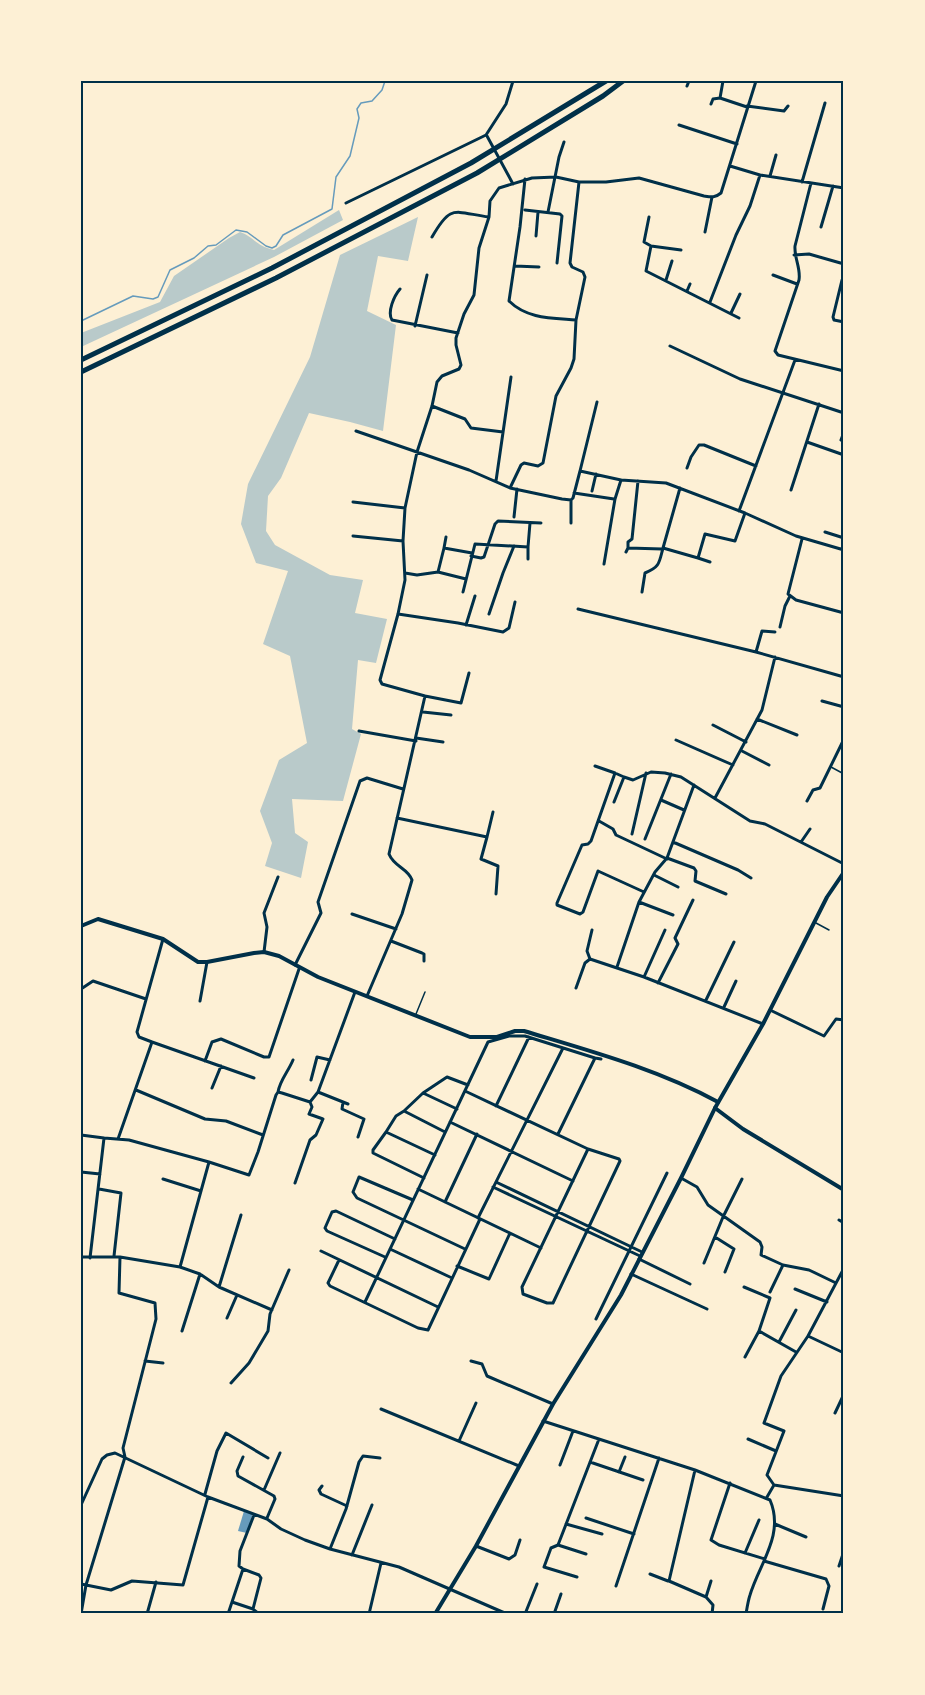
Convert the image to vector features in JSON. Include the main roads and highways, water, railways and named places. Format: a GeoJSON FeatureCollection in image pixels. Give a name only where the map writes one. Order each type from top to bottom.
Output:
{"type":"FeatureCollection","features":[{"type":"Feature","properties":{"kind":"highway"},"geometry":{"type":"LineString","coordinates":[[81,360],[272,268],[471,163],[606,81]]}},
{"type":"Feature","properties":{"kind":"highway"},"geometry":{"type":"LineString","coordinates":[[81,372],[266,283],[477,172],[603,96],[623,81]]}},
{"type":"Feature","properties":{"kind":"main road"},"geometry":{"type":"LineString","coordinates":[[435,1614],[476,1546],[543,1421],[621,1295],[718,1102],[763,1024],[827,897],[844,872]]}},
{"type":"Feature","properties":{"kind":"main road"},"geometry":{"type":"LineString","coordinates":[[81,926],[98,919],[163,939],[198,962],[264,952],[470,1037],[497,1037],[515,1031],[524,1031],[605,1055],[685,1084],[718,1102]]}},
{"type":"Feature","properties":{"kind":"main road"},"geometry":{"type":"LineString","coordinates":[[715,1108],[743,1129],[844,1190]]}},
{"type":"Feature","properties":{"kind":"water"},"geometry":{"type":"Polygon","coordinates":[[[244,1511],[253,1513],[247,1533],[238,1531],[244,1511]]]}},
{"type":"Feature","properties":{"kind":"waterway"},"geometry":{"type":"LineString","coordinates":[[81,321],[133,296],[153,299],[158,297],[170,270],[194,258],[208,246],[216,245],[236,230],[247,232],[272,248],[283,235],[332,209],[336,177],[350,156],[359,118],[357,109],[361,103],[372,101],[382,90],[385,81]]}}]}
